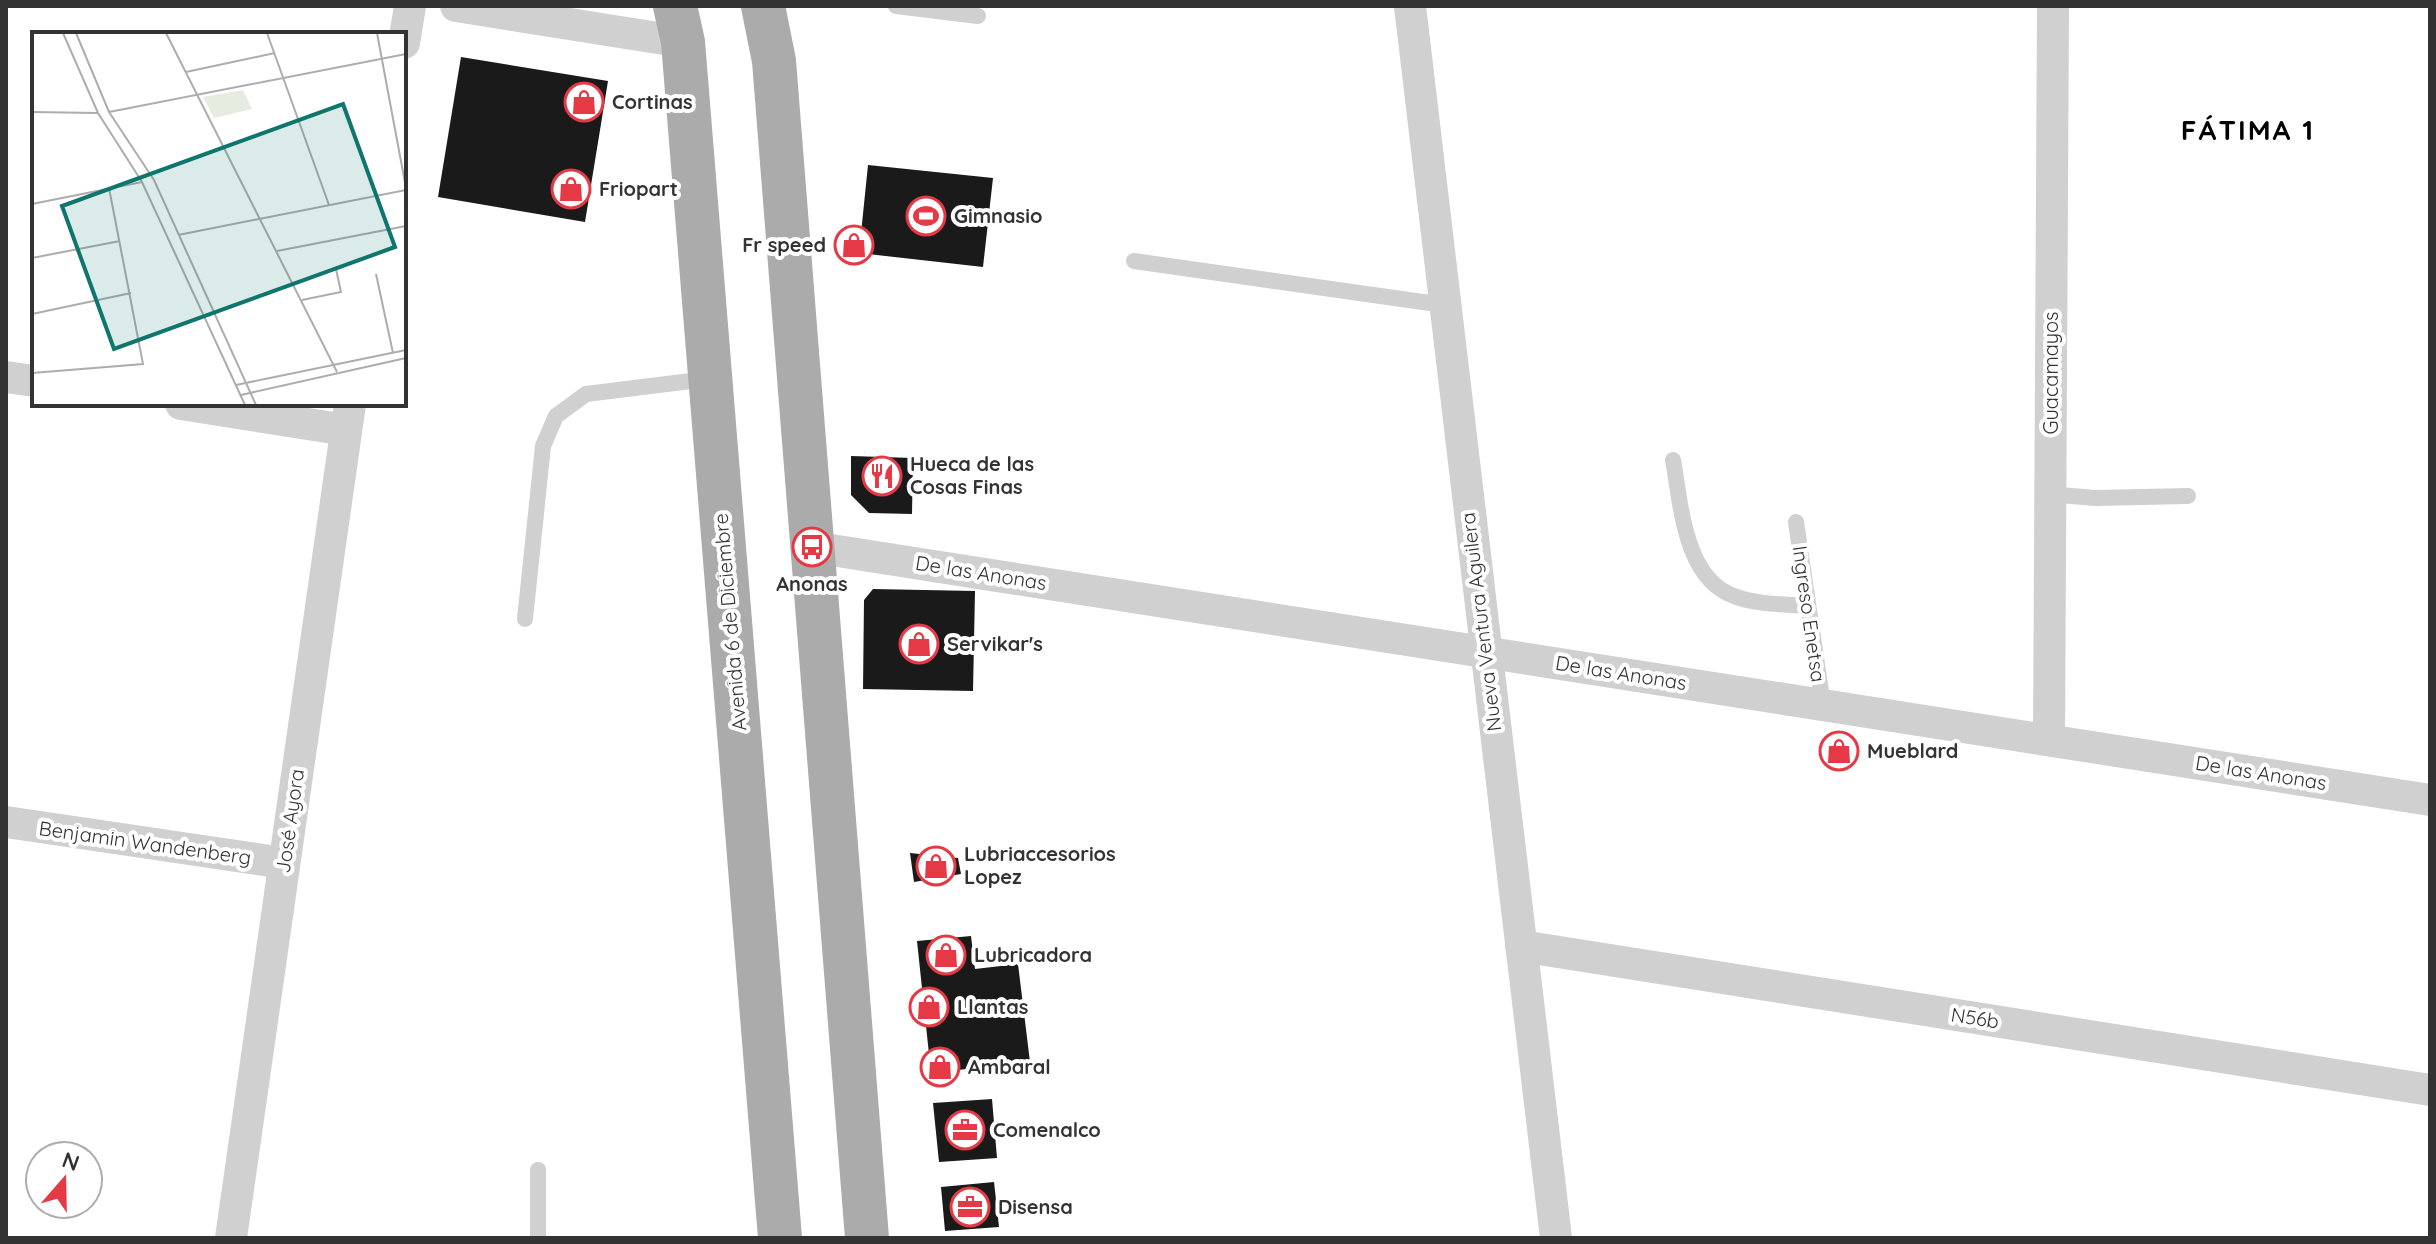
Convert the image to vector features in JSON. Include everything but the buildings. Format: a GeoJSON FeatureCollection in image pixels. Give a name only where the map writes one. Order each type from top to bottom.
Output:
{"type":"FeatureCollection","features":[{"type":"Feature","properties":{"kind":"main road"},"geometry":{"type":"LineString","coordinates":[[763,6],[774,61],[867,1238]]}},
{"type":"Feature","properties":{"kind":"main road","name":"Avenida 6 de Diciembre"},"geometry":{"type":"LineString","coordinates":[[679,24],[780,1238]]}},
{"type":"Feature","properties":{"kind":"street"},"geometry":{"type":"LineString","coordinates":[[406,32],[410,6]]}},
{"type":"Feature","properties":{"kind":"street"},"geometry":{"type":"LineString","coordinates":[[456,6],[679,24]]}},
{"type":"Feature","properties":{"kind":"street","name":"Nueva Ventura Aguilera"},"geometry":{"type":"LineString","coordinates":[[1410,6],[1484,652],[1556,1238]]}},
{"type":"Feature","properties":{"kind":"street","name":"Guacamayos"},"geometry":{"type":"LineString","coordinates":[[2049,740],[2053,6]]}},
{"type":"Feature","properties":{"kind":"street"},"geometry":{"type":"LineString","coordinates":[[6,377],[32,381]]}},
{"type":"Feature","properties":{"kind":"street"},"geometry":{"type":"LineString","coordinates":[[207,406],[348,417]]}},
{"type":"Feature","properties":{"kind":"street","name":"José Ayora"},"geometry":{"type":"LineString","coordinates":[[231,1238],[348,417]]}},
{"type":"Feature","properties":{"kind":"street","name":"De las Anonas"},"geometry":{"type":"LineString","coordinates":[[812,547],[2430,800]]}},
{"type":"Feature","properties":{"kind":"street","name":"Benjamin Wandenberg"},"geometry":{"type":"LineString","coordinates":[[6,822],[284,863]]}},
{"type":"Feature","properties":{"kind":"street","name":"N56b"},"geometry":{"type":"LineString","coordinates":[[1521,946],[2430,1090]]}},
{"type":"Feature","properties":{"kind":"lane"},"geometry":{"type":"LineString","coordinates":[[896,6],[978,16]]}},
{"type":"Feature","properties":{"kind":"lane"},"geometry":{"type":"LineString","coordinates":[[1134,261],[1444,305]]}},
{"type":"Feature","properties":{"kind":"lane"},"geometry":{"type":"LineString","coordinates":[[525,619],[543,446],[556,416],[586,394],[710,378]]}},
{"type":"Feature","properties":{"kind":"lane"},"geometry":{"type":"LineString","coordinates":[[1673,460],[1690,550],[1714,584],[1733,596],[1808,606]]}},
{"type":"Feature","properties":{"kind":"lane"},"geometry":{"type":"LineString","coordinates":[[2050,494],[2094,498],[2188,496]]}},
{"type":"Feature","properties":{"kind":"lane","name":"Ingreso Enetsa"},"geometry":{"type":"LineString","coordinates":[[1796,522],[1823,705]]}},
{"type":"Feature","properties":{"kind":"lane"},"geometry":{"type":"LineString","coordinates":[[538,1170],[538,1238]]}},
{"type":"Feature","properties":{"kind":"place","name":"Cortinas"},"geometry":{"type":"Point","coordinates":[584,102]}},
{"type":"Feature","properties":{"kind":"place","name":"Friopart"},"geometry":{"type":"Point","coordinates":[571,189]}},
{"type":"Feature","properties":{"kind":"place","name":"Gimnasio"},"geometry":{"type":"Point","coordinates":[926,216]}},
{"type":"Feature","properties":{"kind":"place","name":"Fr speed"},"geometry":{"type":"Point","coordinates":[854,245]}},
{"type":"Feature","properties":{"kind":"place","name":"Hueca de las Cosas Finas"},"geometry":{"type":"Point","coordinates":[882,476]}},
{"type":"Feature","properties":{"kind":"place","name":"Anonas"},"geometry":{"type":"Point","coordinates":[812,547]}},
{"type":"Feature","properties":{"kind":"place","name":"Servikar's"},"geometry":{"type":"Point","coordinates":[919,644]}},
{"type":"Feature","properties":{"kind":"place","name":"Mueblard"},"geometry":{"type":"Point","coordinates":[1839,751]}},
{"type":"Feature","properties":{"kind":"place","name":"Lubriaccesorios Lopez"},"geometry":{"type":"Point","coordinates":[936,866]}},
{"type":"Feature","properties":{"kind":"place","name":"Lubricadora"},"geometry":{"type":"Point","coordinates":[946,955]}},
{"type":"Feature","properties":{"kind":"place","name":"Llantas"},"geometry":{"type":"Point","coordinates":[929,1007]}},
{"type":"Feature","properties":{"kind":"place","name":"Ambaral"},"geometry":{"type":"Point","coordinates":[940,1067]}},
{"type":"Feature","properties":{"kind":"place","name":"Comenalco"},"geometry":{"type":"Point","coordinates":[965,1130]}},
{"type":"Feature","properties":{"kind":"place","name":"Disensa"},"geometry":{"type":"Point","coordinates":[970,1207]}},
{"type":"Feature","properties":{"kind":"district","name":"FÁTIMA 1"},"geometry":{"type":"Point","coordinates":[2248,130]}}]}
